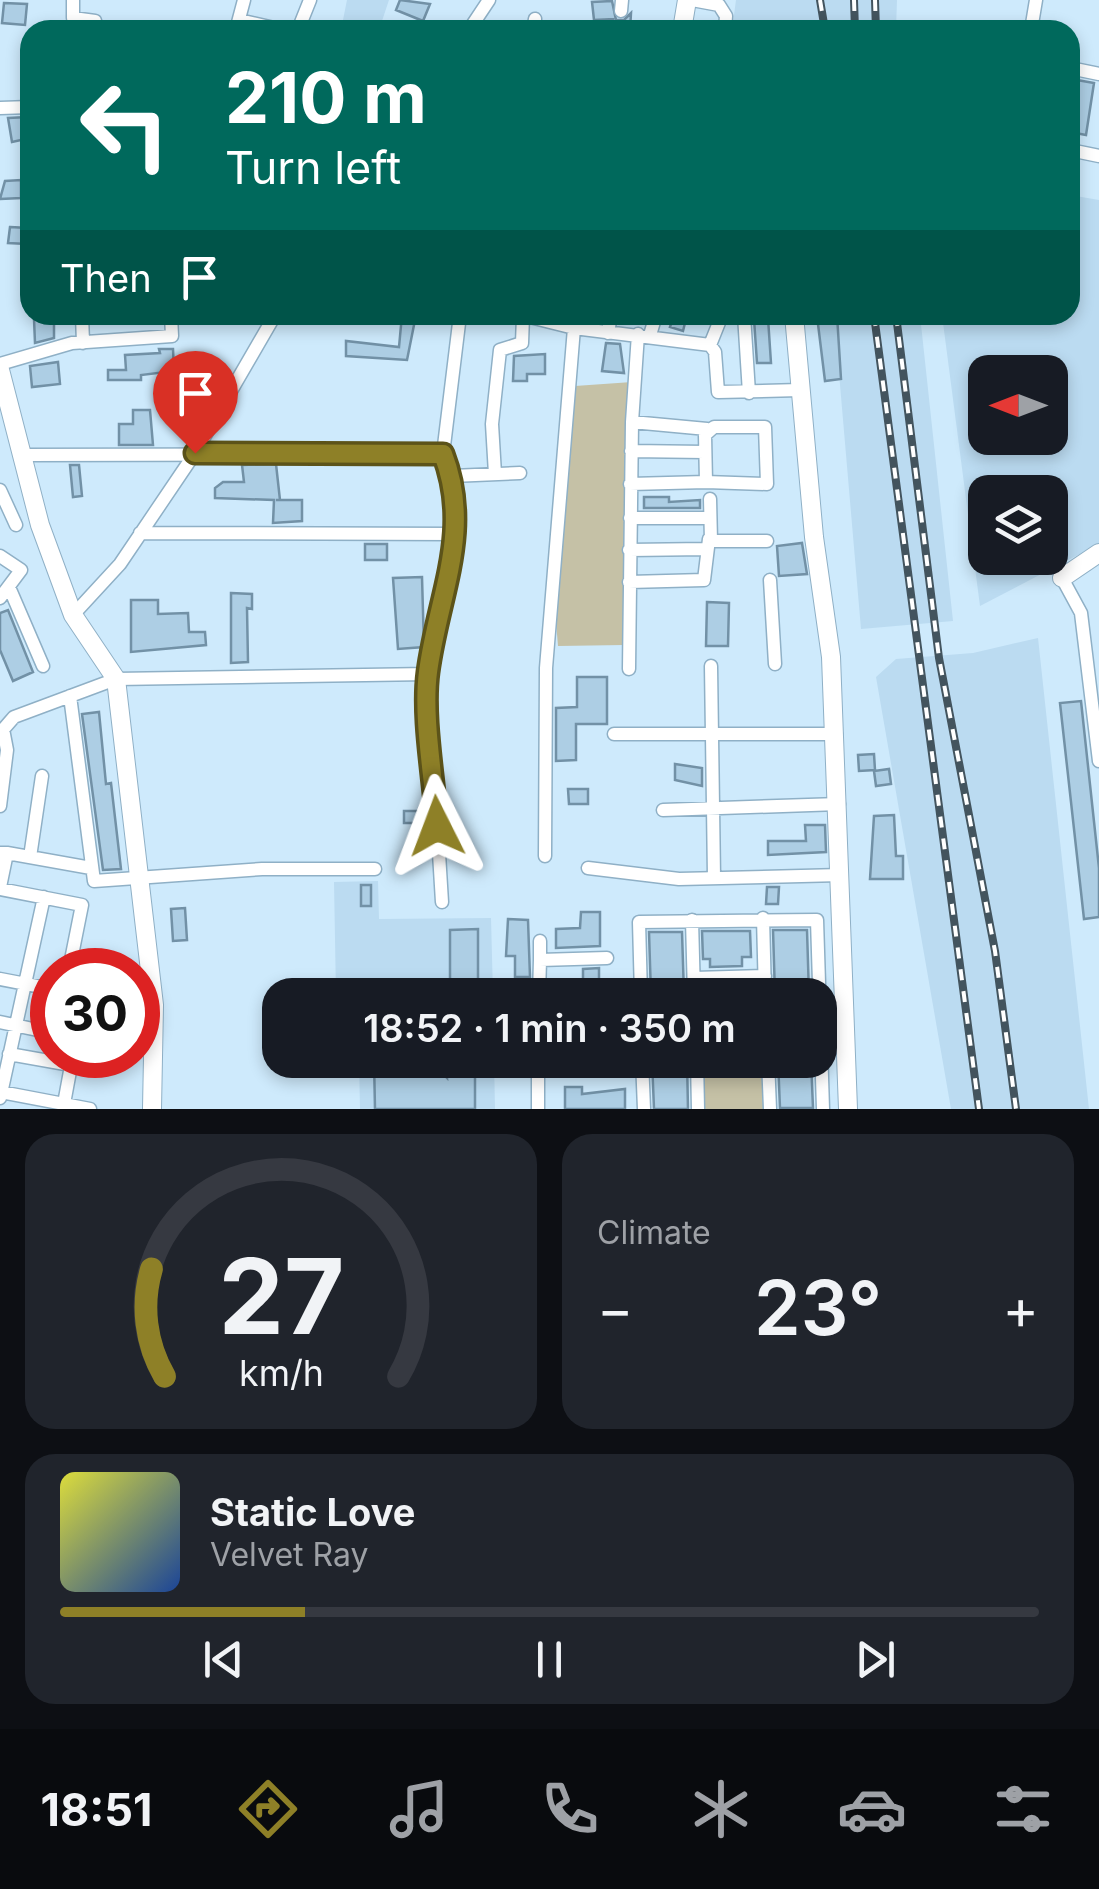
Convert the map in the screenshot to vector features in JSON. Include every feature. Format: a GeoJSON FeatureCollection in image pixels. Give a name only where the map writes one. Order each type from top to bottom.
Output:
{"type":"FeatureCollection","features":[{"type":"Feature","properties":{"kind":"main road"},"geometry":{"type":"LineString","coordinates":[[795,325],[831,657],[848,1109]]}},
{"type":"Feature","properties":{"kind":"main road"},"geometry":{"type":"LineString","coordinates":[[0,367],[40,525],[74,614],[116,679],[141,878],[144,948]]}},
{"type":"Feature","properties":{"kind":"main road"},"geometry":{"type":"LineString","coordinates":[[1065,582],[1099,552]]}},
{"type":"Feature","properties":{"kind":"main road"},"geometry":{"type":"LineString","coordinates":[[1065,582],[1099,564]]}},
{"type":"Feature","properties":{"kind":"main road"},"geometry":{"type":"LineString","coordinates":[[150,1078],[152,1109]]}},
{"type":"Feature","properties":{"kind":"street"},"geometry":{"type":"LineString","coordinates":[[73,0],[73,18],[88,20]]}},
{"type":"Feature","properties":{"kind":"street"},"geometry":{"type":"LineString","coordinates":[[689,0],[719,5],[726,20]]}},
{"type":"Feature","properties":{"kind":"street"},"geometry":{"type":"LineString","coordinates":[[82,325],[82,343]]}},
{"type":"Feature","properties":{"kind":"street"},"geometry":{"type":"LineString","coordinates":[[0,367],[82,343],[172,336],[171,325]]}},
{"type":"Feature","properties":{"kind":"street"},"geometry":{"type":"LineString","coordinates":[[74,614],[120,564],[195,453],[269,325]]}},
{"type":"Feature","properties":{"kind":"street"},"geometry":{"type":"LineString","coordinates":[[442,902],[428,674],[452,576],[452,476],[443,454],[459,325]]}},
{"type":"Feature","properties":{"kind":"street"},"geometry":{"type":"LineString","coordinates":[[495,474],[492,424],[500,350],[522,344],[522,325]]}},
{"type":"Feature","properties":{"kind":"street"},"geometry":{"type":"LineString","coordinates":[[545,856],[546,668],[569,325]]}},
{"type":"Feature","properties":{"kind":"street"},"geometry":{"type":"LineString","coordinates":[[580,325],[608,333],[644,334],[710,346],[715,352],[718,392],[800,390]]}},
{"type":"Feature","properties":{"kind":"street"},"geometry":{"type":"LineString","coordinates":[[608,333],[609,325]]}},
{"type":"Feature","properties":{"kind":"street"},"geometry":{"type":"LineString","coordinates":[[628,669],[632,422],[644,334],[650,325]]}},
{"type":"Feature","properties":{"kind":"street"},"geometry":{"type":"LineString","coordinates":[[710,346],[718,325]]}},
{"type":"Feature","properties":{"kind":"street"},"geometry":{"type":"LineString","coordinates":[[745,325],[748,393]]}},
{"type":"Feature","properties":{"kind":"street"},"geometry":{"type":"LineString","coordinates":[[630,484],[766,484],[765,427],[707,429],[632,422]]}},
{"type":"Feature","properties":{"kind":"street"},"geometry":{"type":"LineString","coordinates":[[706,482],[707,429]]}},
{"type":"Feature","properties":{"kind":"street"},"geometry":{"type":"LineString","coordinates":[[631,451],[705,452]]}},
{"type":"Feature","properties":{"kind":"street"},"geometry":{"type":"LineString","coordinates":[[25,455],[443,454]]}},
{"type":"Feature","properties":{"kind":"street"},"geometry":{"type":"LineString","coordinates":[[452,476],[520,474]]}},
{"type":"Feature","properties":{"kind":"street"},"geometry":{"type":"LineString","coordinates":[[0,490],[16,525]]}},
{"type":"Feature","properties":{"kind":"street"},"geometry":{"type":"LineString","coordinates":[[628,582],[701,581],[710,500]]}},
{"type":"Feature","properties":{"kind":"street"},"geometry":{"type":"LineString","coordinates":[[630,518],[709,518]]}},
{"type":"Feature","properties":{"kind":"street"},"geometry":{"type":"LineString","coordinates":[[140,533],[454,534]]}},
{"type":"Feature","properties":{"kind":"street"},"geometry":{"type":"LineString","coordinates":[[629,550],[767,541]]}},
{"type":"Feature","properties":{"kind":"street"},"geometry":{"type":"LineString","coordinates":[[0,556],[22,570],[4,592],[43,666]]}},
{"type":"Feature","properties":{"kind":"street"},"geometry":{"type":"LineString","coordinates":[[770,580],[775,664]]}},
{"type":"Feature","properties":{"kind":"street"},"geometry":{"type":"LineString","coordinates":[[1065,582],[1081,613],[1099,762]]}},
{"type":"Feature","properties":{"kind":"street"},"geometry":{"type":"LineString","coordinates":[[710,666],[714,876]]}},
{"type":"Feature","properties":{"kind":"street"},"geometry":{"type":"LineString","coordinates":[[0,806],[7,750],[3,724],[116,679],[428,674]]}},
{"type":"Feature","properties":{"kind":"street"},"geometry":{"type":"LineString","coordinates":[[70,696],[94,881],[262,868],[376,870]]}},
{"type":"Feature","properties":{"kind":"street"},"geometry":{"type":"LineString","coordinates":[[614,734],[836,734]]}},
{"type":"Feature","properties":{"kind":"street"},"geometry":{"type":"LineString","coordinates":[[30,858],[42,776]]}},
{"type":"Feature","properties":{"kind":"street"},"geometry":{"type":"LineString","coordinates":[[663,810],[839,804]]}},
{"type":"Feature","properties":{"kind":"street"},"geometry":{"type":"LineString","coordinates":[[73,948],[82,905],[0,888],[3,853],[90,868]]}},
{"type":"Feature","properties":{"kind":"street"},"geometry":{"type":"LineString","coordinates":[[588,868],[679,878],[841,875]]}},
{"type":"Feature","properties":{"kind":"street"},"geometry":{"type":"LineString","coordinates":[[44,898],[1,1095],[90,1109]]}},
{"type":"Feature","properties":{"kind":"street"},"geometry":{"type":"LineString","coordinates":[[692,920],[694,978],[765,976],[762,918]]}},
{"type":"Feature","properties":{"kind":"street"},"geometry":{"type":"LineString","coordinates":[[641,978],[639,922],[762,918],[816,920],[819,978]]}},
{"type":"Feature","properties":{"kind":"street"},"geometry":{"type":"LineString","coordinates":[[539,978],[540,942]]}},
{"type":"Feature","properties":{"kind":"street"},"geometry":{"type":"LineString","coordinates":[[540,960],[606,958]]}},
{"type":"Feature","properties":{"kind":"street"},"geometry":{"type":"LineString","coordinates":[[0,980],[30,986]]}},
{"type":"Feature","properties":{"kind":"street"},"geometry":{"type":"LineString","coordinates":[[837,1014],[844,1014]]}},
{"type":"Feature","properties":{"kind":"street"},"geometry":{"type":"LineString","coordinates":[[0,1022],[30,1028]]}},
{"type":"Feature","properties":{"kind":"street"},"geometry":{"type":"LineString","coordinates":[[9,1054],[30,1056]]}},
{"type":"Feature","properties":{"kind":"street"},"geometry":{"type":"LineString","coordinates":[[64,1106],[69,1078]]}},
{"type":"Feature","properties":{"kind":"street"},"geometry":{"type":"LineString","coordinates":[[538,1078],[538,1109]]}},
{"type":"Feature","properties":{"kind":"street"},"geometry":{"type":"LineString","coordinates":[[643,1078],[644,1109]]}},
{"type":"Feature","properties":{"kind":"street"},"geometry":{"type":"LineString","coordinates":[[697,1078],[698,1109]]}},
{"type":"Feature","properties":{"kind":"street"},"geometry":{"type":"LineString","coordinates":[[769,1078],[770,1109]]}},
{"type":"Feature","properties":{"kind":"street"},"geometry":{"type":"LineString","coordinates":[[822,1078],[823,1109]]}},
{"type":"Feature","properties":{"kind":"shaded area"},"geometry":{"type":"Polygon","coordinates":[[[347,0],[389,0],[382,20],[343,20],[347,0]]]}},
{"type":"Feature","properties":{"kind":"shaded area"},"geometry":{"type":"Polygon","coordinates":[[[736,0],[897,0],[896,20],[733,20],[736,0]]]}},
{"type":"Feature","properties":{"kind":"shaded area"},"geometry":{"type":"Polygon","coordinates":[[[1080,197],[1099,200],[1099,544],[1068,560],[1068,475],[968,475],[968,514],[943,325],[1080,325],[1080,197]]]}},
{"type":"Feature","properties":{"kind":"shaded area"},"geometry":{"type":"Polygon","coordinates":[[[835,325],[921,325],[953,621],[861,629],[835,325]]]}},
{"type":"Feature","properties":{"kind":"shaded area"},"geometry":{"type":"Polygon","coordinates":[[[632,382],[624,645],[558,646],[556,622],[575,386],[632,382]]]}},
{"type":"Feature","properties":{"kind":"shaded area"},"geometry":{"type":"Polygon","coordinates":[[[976,575],[1040,575],[980,606],[976,575]]]}},
{"type":"Feature","properties":{"kind":"shaded area"},"geometry":{"type":"Polygon","coordinates":[[[1038,638],[1089,1109],[951,1109],[876,677],[896,659],[973,653],[1038,638]]]}},
{"type":"Feature","properties":{"kind":"shaded area"},"geometry":{"type":"Polygon","coordinates":[[[378,881],[379,919],[491,918],[493,978],[336,978],[334,882],[378,881]]]}},
{"type":"Feature","properties":{"kind":"shaded area"},"geometry":{"type":"Polygon","coordinates":[[[359,1078],[494,1078],[495,1109],[360,1109],[359,1078]]]}},
{"type":"Feature","properties":{"kind":"shaded area"},"geometry":{"type":"Polygon","coordinates":[[[703,1078],[762,1078],[763,1109],[704,1109],[703,1078]]]}},
{"type":"Feature","properties":{"kind":"building"},"geometry":{"type":"Polygon","coordinates":[[[400,0],[430,4],[423,20],[396,10],[400,0]]]}},
{"type":"Feature","properties":{"kind":"building"},"geometry":{"type":"Polygon","coordinates":[[[612,1],[616,20],[594,20],[592,2],[612,1]]]}},
{"type":"Feature","properties":{"kind":"building"},"geometry":{"type":"Polygon","coordinates":[[[4,3],[27,4],[25,20],[20,20],[20,25],[2,23],[4,3]]]}},
{"type":"Feature","properties":{"kind":"building"},"geometry":{"type":"Polygon","coordinates":[[[1080,81],[1094,83],[1086,135],[1080,134],[1080,81]]]}},
{"type":"Feature","properties":{"kind":"building"},"geometry":{"type":"Polygon","coordinates":[[[20,117],[20,140],[12,142],[8,118],[20,117]]]}},
{"type":"Feature","properties":{"kind":"building"},"geometry":{"type":"Polygon","coordinates":[[[20,180],[20,198],[0,199],[5,181],[20,180]]]}},
{"type":"Feature","properties":{"kind":"building"},"geometry":{"type":"Polygon","coordinates":[[[10,227],[20,228],[20,244],[8,243],[10,227]]]}},
{"type":"Feature","properties":{"kind":"building"},"geometry":{"type":"Polygon","coordinates":[[[34,325],[54,325],[54,338],[35,343],[34,325]]]}},
{"type":"Feature","properties":{"kind":"building"},"geometry":{"type":"Polygon","coordinates":[[[401,325],[414,325],[407,360],[346,356],[346,341],[399,347],[401,325]]]}},
{"type":"Feature","properties":{"kind":"building"},"geometry":{"type":"Polygon","coordinates":[[[754,325],[768,325],[771,363],[757,363],[754,325]]]}},
{"type":"Feature","properties":{"kind":"building"},"geometry":{"type":"Polygon","coordinates":[[[818,325],[838,325],[841,379],[825,381],[818,325]]]}},
{"type":"Feature","properties":{"kind":"building"},"geometry":{"type":"Polygon","coordinates":[[[606,343],[620,344],[624,373],[602,371],[606,343]]]}},
{"type":"Feature","properties":{"kind":"building"},"geometry":{"type":"Polygon","coordinates":[[[159,349],[173,349],[174,371],[141,375],[141,380],[108,380],[108,370],[126,370],[125,355],[160,353],[159,349]]]}},
{"type":"Feature","properties":{"kind":"building"},"geometry":{"type":"Polygon","coordinates":[[[545,354],[545,374],[527,374],[527,381],[513,381],[514,356],[545,354]]]}},
{"type":"Feature","properties":{"kind":"building"},"geometry":{"type":"Polygon","coordinates":[[[58,362],[60,384],[32,387],[30,366],[58,362]]]}},
{"type":"Feature","properties":{"kind":"building"},"geometry":{"type":"Polygon","coordinates":[[[133,410],[150,410],[153,445],[119,445],[119,424],[133,424],[133,410]]]}},
{"type":"Feature","properties":{"kind":"building"},"geometry":{"type":"Polygon","coordinates":[[[276,464],[280,500],[302,500],[302,521],[273,523],[274,500],[215,498],[215,488],[223,482],[244,482],[242,465],[276,464]]]}},
{"type":"Feature","properties":{"kind":"building"},"geometry":{"type":"Polygon","coordinates":[[[70,465],[79,465],[82,496],[73,497],[70,465]]]}},
{"type":"Feature","properties":{"kind":"building"},"geometry":{"type":"Polygon","coordinates":[[[644,497],[669,497],[669,502],[700,500],[700,508],[644,508],[644,497]]]}},
{"type":"Feature","properties":{"kind":"building"},"geometry":{"type":"Polygon","coordinates":[[[802,543],[807,574],[779,576],[777,546],[802,543]]]}},
{"type":"Feature","properties":{"kind":"building"},"geometry":{"type":"Polygon","coordinates":[[[365,544],[387,544],[387,560],[365,560],[365,544]]]}},
{"type":"Feature","properties":{"kind":"building"},"geometry":{"type":"Polygon","coordinates":[[[422,577],[424,647],[398,649],[393,578],[422,577]]]}},
{"type":"Feature","properties":{"kind":"building"},"geometry":{"type":"Polygon","coordinates":[[[231,593],[252,594],[252,609],[247,608],[248,662],[231,663],[231,593]]]}},
{"type":"Feature","properties":{"kind":"building"},"geometry":{"type":"Polygon","coordinates":[[[131,600],[158,600],[158,614],[188,613],[189,632],[205,632],[206,645],[131,652],[131,600]]]}},
{"type":"Feature","properties":{"kind":"building"},"geometry":{"type":"Polygon","coordinates":[[[707,602],[729,603],[728,646],[706,646],[707,602]]]}},
{"type":"Feature","properties":{"kind":"building"},"geometry":{"type":"Polygon","coordinates":[[[8,610],[33,672],[13,681],[0,650],[0,613],[8,610]]]}},
{"type":"Feature","properties":{"kind":"building"},"geometry":{"type":"Polygon","coordinates":[[[577,677],[607,677],[607,724],[576,724],[576,760],[556,761],[556,708],[577,707],[577,677]]]}},
{"type":"Feature","properties":{"kind":"building"},"geometry":{"type":"Polygon","coordinates":[[[1081,701],[1099,868],[1099,917],[1084,919],[1060,703],[1081,701]]]}},
{"type":"Feature","properties":{"kind":"building"},"geometry":{"type":"Polygon","coordinates":[[[99,712],[106,784],[111,783],[121,869],[103,870],[82,714],[99,712]]]}},
{"type":"Feature","properties":{"kind":"building"},"geometry":{"type":"Polygon","coordinates":[[[874,754],[875,770],[859,771],[858,755],[874,754]]]}},
{"type":"Feature","properties":{"kind":"building"},"geometry":{"type":"Polygon","coordinates":[[[675,764],[702,768],[702,786],[675,780],[675,764]]]}},
{"type":"Feature","properties":{"kind":"building"},"geometry":{"type":"Polygon","coordinates":[[[889,769],[891,784],[876,786],[874,771],[889,769]]]}},
{"type":"Feature","properties":{"kind":"building"},"geometry":{"type":"Polygon","coordinates":[[[568,789],[588,789],[588,804],[569,804],[568,789]]]}},
{"type":"Feature","properties":{"kind":"building"},"geometry":{"type":"Polygon","coordinates":[[[404,811],[426,811],[427,823],[404,823],[404,811]]]}},
{"type":"Feature","properties":{"kind":"building"},"geometry":{"type":"Polygon","coordinates":[[[894,815],[896,856],[903,856],[903,879],[870,879],[874,816],[894,815]]]}},
{"type":"Feature","properties":{"kind":"building"},"geometry":{"type":"Polygon","coordinates":[[[805,825],[825,825],[826,852],[768,855],[768,841],[806,841],[805,825]]]}},
{"type":"Feature","properties":{"kind":"building"},"geometry":{"type":"Polygon","coordinates":[[[361,885],[371,885],[371,906],[361,906],[361,885]]]}},
{"type":"Feature","properties":{"kind":"building"},"geometry":{"type":"Polygon","coordinates":[[[767,887],[779,887],[778,904],[766,904],[767,887]]]}},
{"type":"Feature","properties":{"kind":"building"},"geometry":{"type":"Polygon","coordinates":[[[185,908],[187,940],[173,941],[171,909],[185,908]]]}},
{"type":"Feature","properties":{"kind":"building"},"geometry":{"type":"Polygon","coordinates":[[[581,912],[600,912],[600,946],[556,948],[556,929],[580,928],[581,912]]]}},
{"type":"Feature","properties":{"kind":"building"},"geometry":{"type":"Polygon","coordinates":[[[508,919],[528,920],[530,977],[515,977],[515,956],[506,956],[508,919]]]}},
{"type":"Feature","properties":{"kind":"building"},"geometry":{"type":"Polygon","coordinates":[[[478,929],[478,978],[450,978],[450,930],[478,929]]]}},
{"type":"Feature","properties":{"kind":"building"},"geometry":{"type":"Polygon","coordinates":[[[773,930],[807,930],[808,978],[774,978],[773,930]]]}},
{"type":"Feature","properties":{"kind":"building"},"geometry":{"type":"Polygon","coordinates":[[[702,931],[750,931],[751,957],[742,957],[742,966],[710,967],[710,959],[703,959],[702,931]]]}},
{"type":"Feature","properties":{"kind":"building"},"geometry":{"type":"Polygon","coordinates":[[[649,932],[682,932],[683,978],[650,978],[649,932]]]}},
{"type":"Feature","properties":{"kind":"building"},"geometry":{"type":"Polygon","coordinates":[[[599,968],[599,978],[583,978],[583,969],[599,968]]]}},
{"type":"Feature","properties":{"kind":"building"},"geometry":{"type":"Polygon","coordinates":[[[374,1078],[475,1078],[475,1109],[375,1109],[374,1078]]]}},
{"type":"Feature","properties":{"kind":"building"},"geometry":{"type":"Polygon","coordinates":[[[653,1078],[687,1078],[688,1109],[654,1109],[653,1078]]]}},
{"type":"Feature","properties":{"kind":"building"},"geometry":{"type":"Polygon","coordinates":[[[779,1078],[812,1078],[813,1108],[780,1108],[779,1078]]]}},
{"type":"Feature","properties":{"kind":"building"},"geometry":{"type":"Polygon","coordinates":[[[565,1087],[582,1087],[582,1094],[625,1089],[625,1109],[565,1109],[565,1087]]]}},
{"type":"Feature","properties":{"kind":"railway"},"geometry":{"type":"LineString","coordinates":[[820,0],[823,20]]}},
{"type":"Feature","properties":{"kind":"railway"},"geometry":{"type":"LineString","coordinates":[[854,0],[855,20]]}},
{"type":"Feature","properties":{"kind":"railway"},"geometry":{"type":"LineString","coordinates":[[875,0],[876,20]]}},
{"type":"Feature","properties":{"kind":"railway"},"geometry":{"type":"LineString","coordinates":[[875,325],[979,1109]]}},
{"type":"Feature","properties":{"kind":"railway"},"geometry":{"type":"LineString","coordinates":[[897,325],[939,658],[995,951],[1016,1109]]}},
{"type":"Feature","properties":{"kind":"route"},"geometry":{"type":"LineString","coordinates":[[195,453],[443,454],[452,476],[456,521],[452,576],[428,674],[437,826]]}}]}
